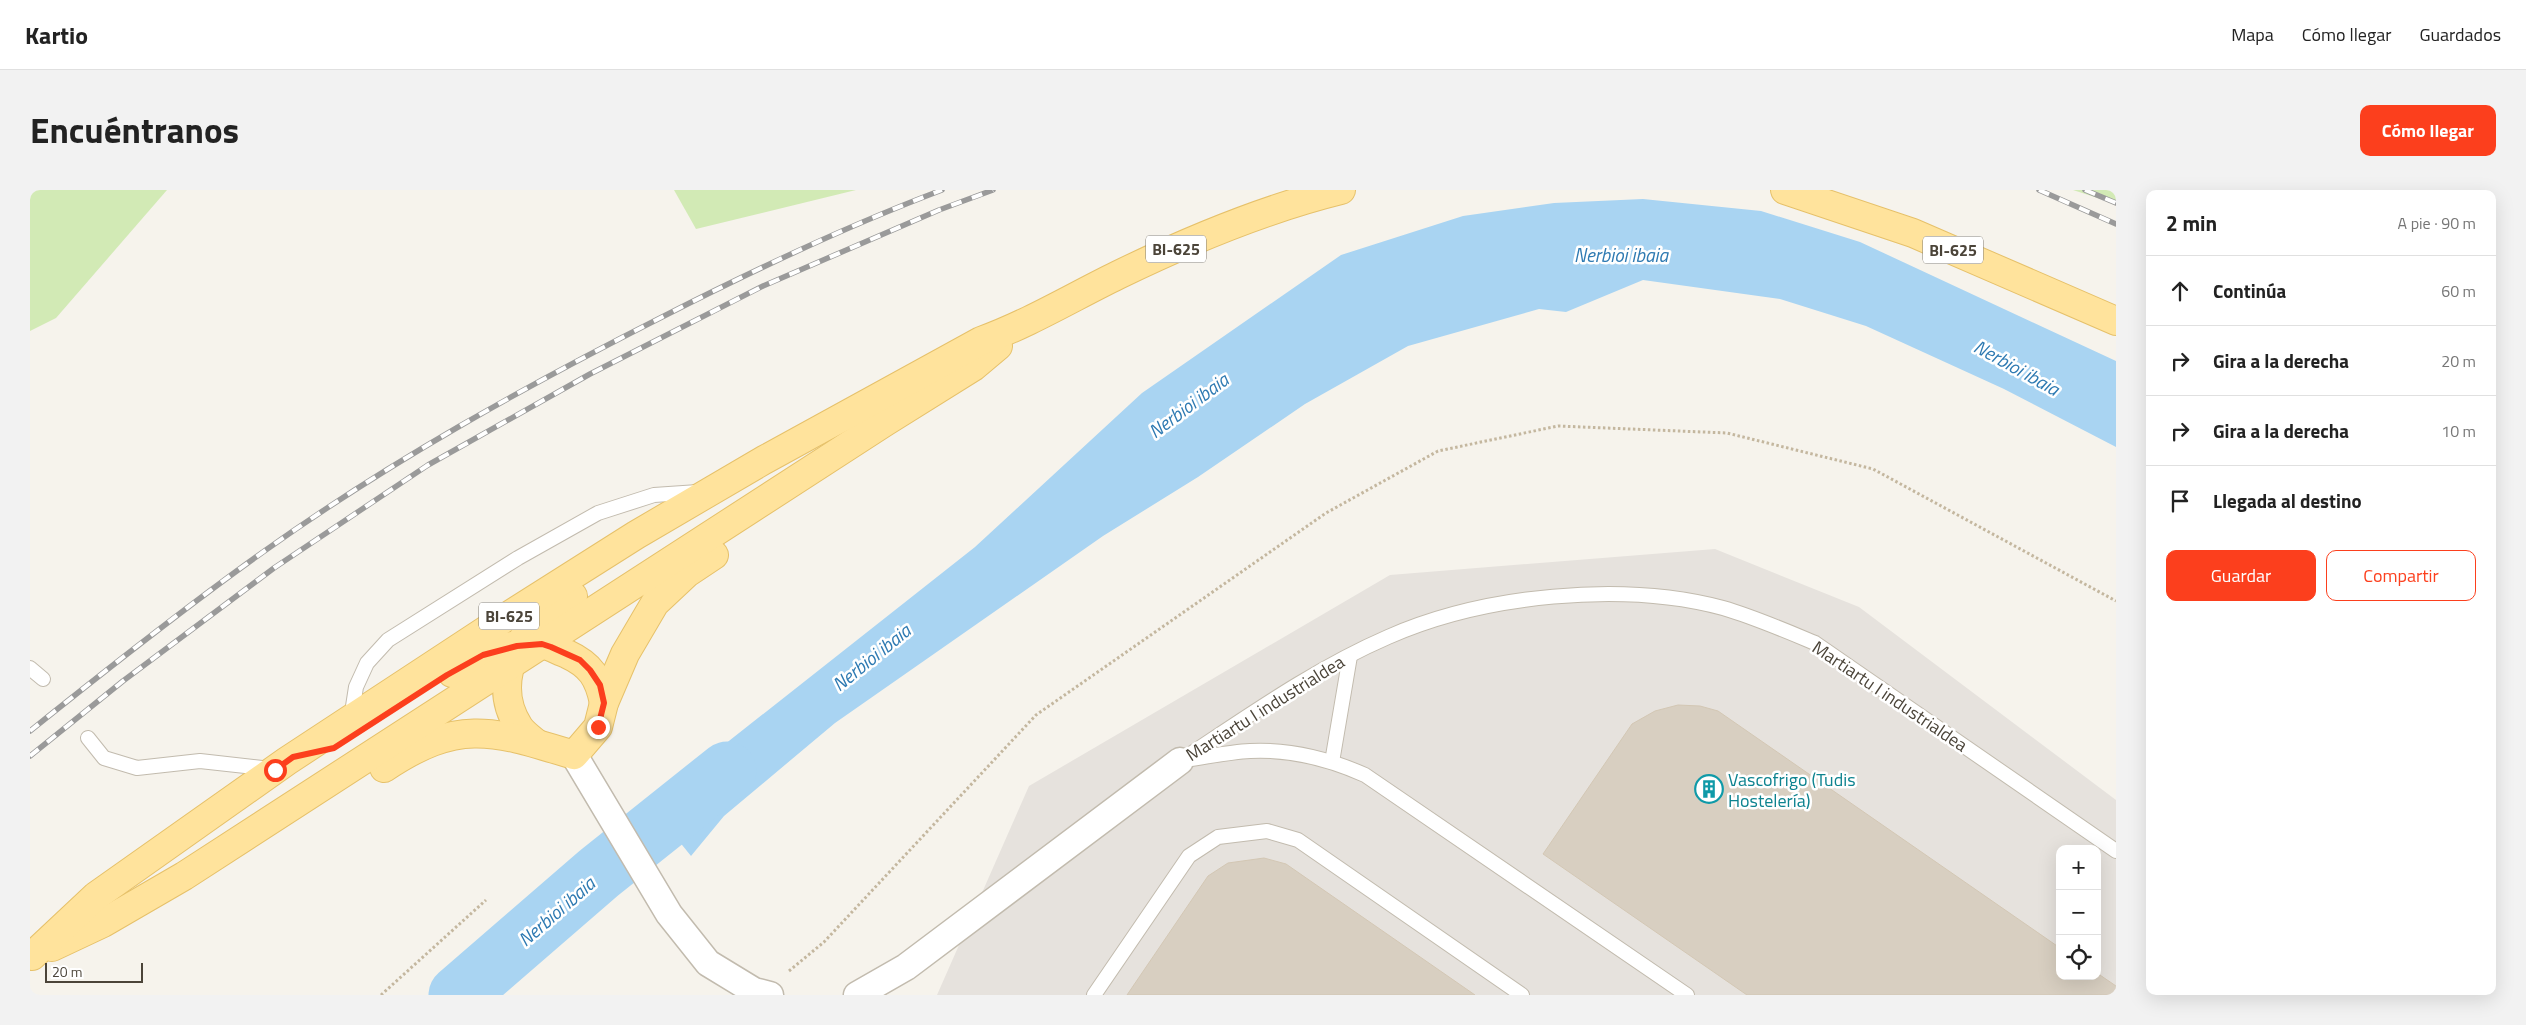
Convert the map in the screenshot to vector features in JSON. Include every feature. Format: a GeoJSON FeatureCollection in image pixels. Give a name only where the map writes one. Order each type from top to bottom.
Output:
{"type":"FeatureCollection","features":[{"type":"Feature","properties":{"kind":"main road","name":"BI-625"},"geometry":{"type":"LineString","coordinates":[[31,957],[96,896],[284,763],[522,608],[711,491],[981,341],[1019,327],[1119,275],[1232,225],[1298,201],[1341,190]]}},
{"type":"Feature","properties":{"kind":"main road","name":"BI-625"},"geometry":{"type":"LineString","coordinates":[[1785,190],[1913,233],[2116,321]]}},
{"type":"Feature","properties":{"kind":"main road"},"geometry":{"type":"LineString","coordinates":[[31,957],[104,923],[184,876],[523,652],[973,367],[1019,327]]}},
{"type":"Feature","properties":{"kind":"main road"},"geometry":{"type":"LineString","coordinates":[[184,876],[238,862],[410,750],[448,735],[475,732],[497,734],[536,743],[574,755],[598,727],[604,703],[625,654],[654,603],[687,573],[876,447],[906,409]]}},
{"type":"Feature","properties":{"kind":"main road"},"geometry":{"type":"LineString","coordinates":[[536,743],[520,728],[512,712],[508,690],[523,652],[539,620],[603,575],[724,501],[764,460]]}},
{"type":"Feature","properties":{"kind":"main road"},"geometry":{"type":"LineString","coordinates":[[284,763],[334,748],[447,675],[483,655],[523,652],[580,660],[590,670],[600,685],[604,703]]}},
{"type":"Feature","properties":{"kind":"street"},"geometry":{"type":"LineString","coordinates":[[574,755],[669,914],[708,963],[762,993]]}},
{"type":"Feature","properties":{"kind":"street"},"geometry":{"type":"LineString","coordinates":[[857,995],[906,967],[1180,761]]}},
{"type":"Feature","properties":{"kind":"lane"},"geometry":{"type":"LineString","coordinates":[[350,719],[356,687],[368,663],[388,640],[494,573],[598,513],[654,495],[711,491]]}},
{"type":"Feature","properties":{"kind":"lane","name":"Martiartu I industrialdea"},"geometry":{"type":"LineString","coordinates":[[1180,761],[1295,686],[1388,637],[1446,614],[1549,597],[1590,595],[1636,596],[1680,600],[1721,608],[1760,620],[1815,643],[2116,851]]}},
{"type":"Feature","properties":{"kind":"lane"},"geometry":{"type":"LineString","coordinates":[[1332,762],[1350,656]]}},
{"type":"Feature","properties":{"kind":"lane"},"geometry":{"type":"LineString","coordinates":[[30,668],[43,679]]}},
{"type":"Feature","properties":{"kind":"lane"},"geometry":{"type":"LineString","coordinates":[[88,738],[104,758],[137,768],[200,761],[284,763]]}},
{"type":"Feature","properties":{"kind":"lane","name":"Martiartu I industrialdea"},"geometry":{"type":"LineString","coordinates":[[1180,761],[1250,751],[1297,752],[1332,762],[1366,775],[1687,995]]}},
{"type":"Feature","properties":{"kind":"lane"},"geometry":{"type":"LineString","coordinates":[[1094,995],[1189,856],[1218,837],[1266,830],[1298,840],[1522,995]]}},
{"type":"Feature","properties":{"kind":"path"},"geometry":{"type":"LineString","coordinates":[[791,971],[831,935],[1036,715],[1326,513],[1438,451],[1558,426],[1727,433],[1873,469],[2116,601]]}},
{"type":"Feature","properties":{"kind":"path"},"geometry":{"type":"LineString","coordinates":[[381,995],[486,900]]}},
{"type":"Feature","properties":{"kind":"shaded area"},"geometry":{"type":"Polygon","coordinates":[[[1715,549],[1859,607],[2116,800],[2116,995],[937,995],[1029,786],[1390,575],[1715,549]]]}},
{"type":"Feature","properties":{"kind":"green space"},"geometry":{"type":"Polygon","coordinates":[[[30,190],[167,190],[56,318],[30,331],[30,190]]]}},
{"type":"Feature","properties":{"kind":"green space"},"geometry":{"type":"Polygon","coordinates":[[[674,190],[856,190],[696,229],[674,190]]]}},
{"type":"Feature","properties":{"kind":"green space"},"geometry":{"type":"Polygon","coordinates":[[[2073,190],[2116,190],[2116,204],[2073,190]]]}},
{"type":"Feature","properties":{"kind":"water"},"geometry":{"type":"Polygon","coordinates":[[[1643,199],[1761,211],[1860,242],[2116,361],[2116,447],[2004,389],[1866,326],[1780,299],[1643,280],[1566,312],[1539,309],[1408,346],[1305,404],[1198,477],[1103,536],[835,723],[724,816],[691,856],[649,804],[975,547],[1142,393],[1341,255],[1463,216],[1554,203],[1643,199]]]}},
{"type":"Feature","properties":{"kind":"building","name":"Vascofrigo (Tudis Hostelería)"},"geometry":{"type":"Polygon","coordinates":[[[1678,705],[1700,706],[1718,711],[2056,945],[2056,980],[2101,980],[2101,976],[2116,986],[2116,995],[1747,995],[1543,854],[1632,724],[1655,711],[1678,705]]]}},
{"type":"Feature","properties":{"kind":"building"},"geometry":{"type":"Polygon","coordinates":[[[1264,858],[1286,864],[1475,995],[1127,995],[1208,876],[1228,863],[1264,858]]]}},
{"type":"Feature","properties":{"kind":"waterway","name":"Nerbioi ibaia"},"geometry":{"type":"LineString","coordinates":[[458,995],[599,873],[727,771]]}},
{"type":"Feature","properties":{"kind":"railway"},"geometry":{"type":"LineString","coordinates":[[30,731],[145,640],[263,552],[359,487],[459,426],[612,343],[766,265],[942,190]]}},
{"type":"Feature","properties":{"kind":"railway"},"geometry":{"type":"LineString","coordinates":[[30,756],[123,681],[274,568],[428,465],[590,374],[763,286],[939,210],[993,190]]}},
{"type":"Feature","properties":{"kind":"railway"},"geometry":{"type":"LineString","coordinates":[[2039,190],[2116,224]]}},
{"type":"Feature","properties":{"kind":"railway"},"geometry":{"type":"LineString","coordinates":[[2085,190],[2116,203]]}},
{"type":"Feature","properties":{"kind":"place","name":"Vascofrigo (Tudis Hostelería)"},"geometry":{"type":"Point","coordinates":[1709,789]}},
{"type":"Feature","properties":{"kind":"route"},"geometry":{"type":"LineString","coordinates":[[275,770],[293,757],[334,748],[447,675],[483,655],[517,646],[542,644],[580,660],[590,670],[600,685],[604,703],[598,727]]}}]}
